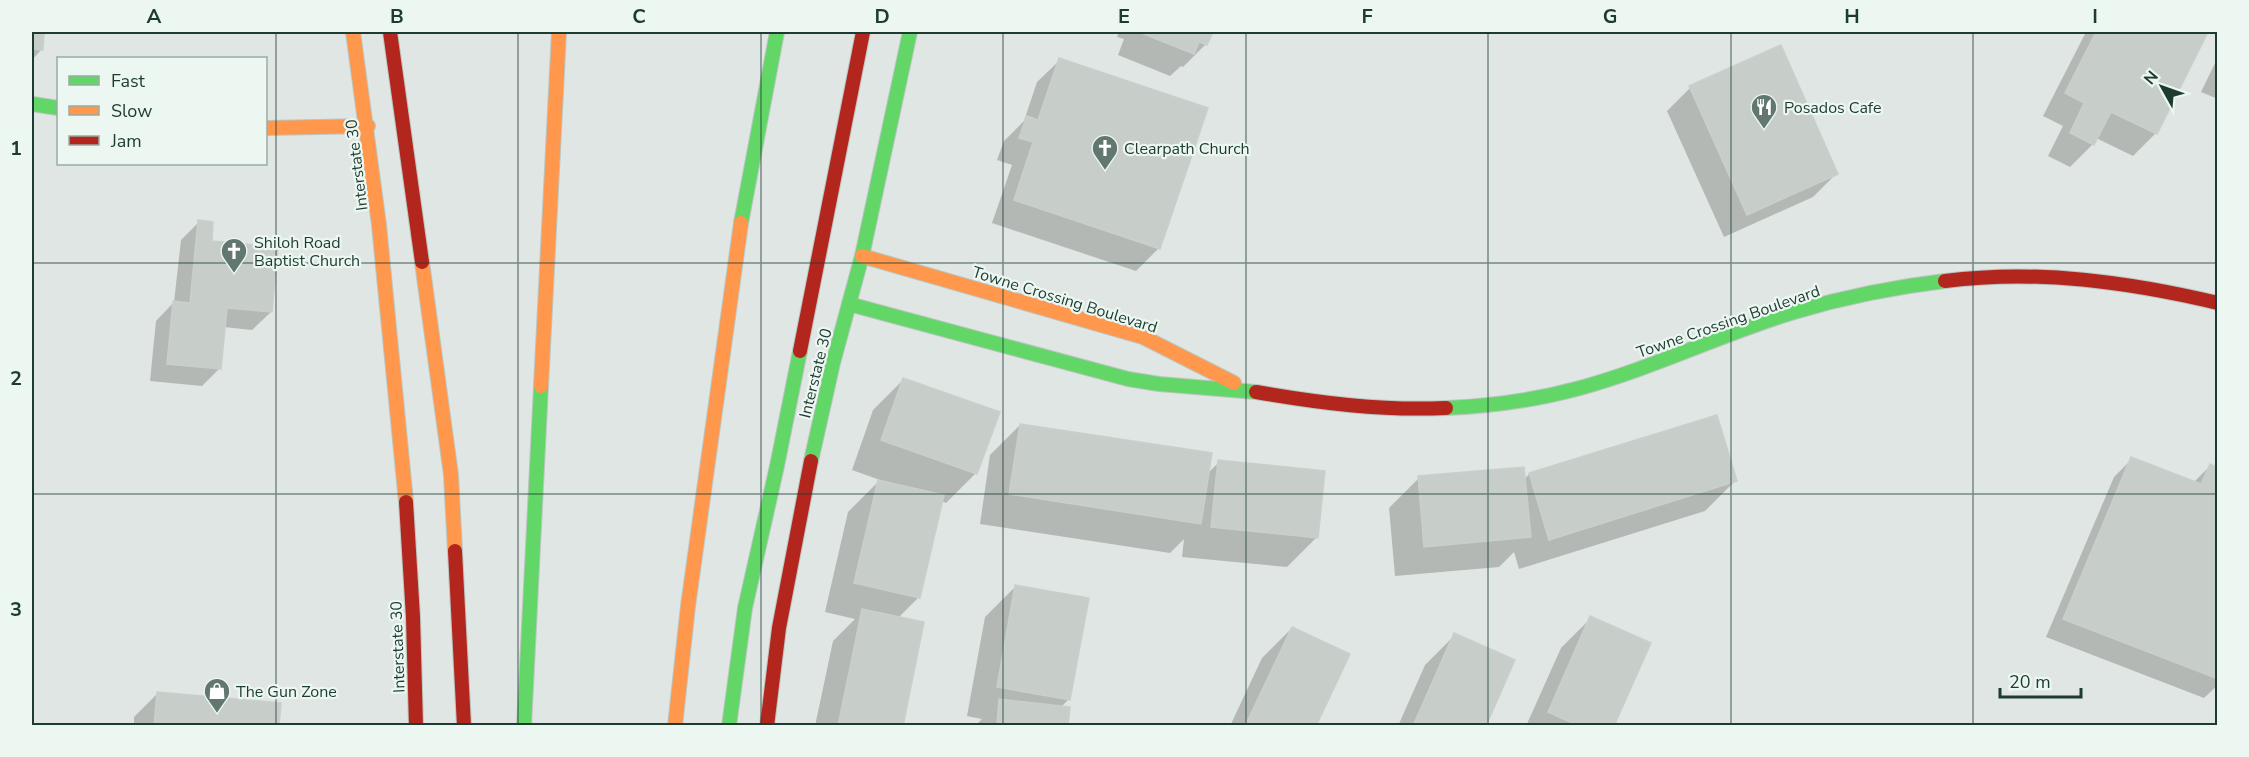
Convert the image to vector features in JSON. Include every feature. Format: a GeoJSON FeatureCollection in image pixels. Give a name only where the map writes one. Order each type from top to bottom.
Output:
{"type":"FeatureCollection","features":[{"type":"Feature","properties":{"kind":"main road","name":"Interstate 30"},"geometry":{"type":"LineString","coordinates":[[353,32],[368,126],[399,404],[415,635],[416,726]]}},
{"type":"Feature","properties":{"kind":"main road"},"geometry":{"type":"LineString","coordinates":[[390,32],[452,475],[464,726]]}},
{"type":"Feature","properties":{"kind":"main road"},"geometry":{"type":"LineString","coordinates":[[525,726],[543,320],[559,32]]}},
{"type":"Feature","properties":{"kind":"main road"},"geometry":{"type":"LineString","coordinates":[[675,726],[688,606],[743,211],[777,32]]}},
{"type":"Feature","properties":{"kind":"main road"},"geometry":{"type":"LineString","coordinates":[[729,726],[745,608],[777,466],[863,32]]}},
{"type":"Feature","properties":{"kind":"main road","name":"Interstate 30"},"geometry":{"type":"LineString","coordinates":[[766,726],[779,628],[812,459],[833,363],[862,256],[910,32]]}},
{"type":"Feature","properties":{"kind":"main road"},"geometry":{"type":"LineString","coordinates":[[32,104],[57,108]]}},
{"type":"Feature","properties":{"kind":"main road"},"geometry":{"type":"LineString","coordinates":[[267,128],[368,126]]}},
{"type":"Feature","properties":{"kind":"main road","name":"Towne Crossing Boulevard"},"geometry":{"type":"LineString","coordinates":[[862,256],[1143,336],[1250,391]]}},
{"type":"Feature","properties":{"kind":"main road","name":"Towne Crossing Boulevard"},"geometry":{"type":"LineString","coordinates":[[849,304],[1131,380],[1250,391],[1322,404],[1367,408],[1454,408],[1509,403],[1606,382],[1793,312],[1866,292],[1933,281],[2008,276],[2069,277],[2178,292],[2217,303]]}},
{"type":"Feature","properties":{"kind":"building"},"geometry":{"type":"Polygon","coordinates":[[[32,32],[44,32],[43,50],[32,49],[32,32]]]}},
{"type":"Feature","properties":{"kind":"building"},"geometry":{"type":"Polygon","coordinates":[[[1139,32],[1213,32],[1207,45],[1199,42],[1194,54],[1139,32]]]}},
{"type":"Feature","properties":{"kind":"building"},"geometry":{"type":"Polygon","coordinates":[[[2096,32],[2208,32],[2157,134],[2111,112],[2094,145],[2070,133],[2084,103],[2065,93],[2096,32]]]}},
{"type":"Feature","properties":{"kind":"building","name":"Posados Cafe"},"geometry":{"type":"Polygon","coordinates":[[[1781,45],[1838,174],[1747,215],[1689,86],[1781,45]]]}},
{"type":"Feature","properties":{"kind":"building","name":"Clearpath Church"},"geometry":{"type":"Polygon","coordinates":[[[1059,58],[1208,108],[1160,249],[1014,200],[1033,142],[1019,138],[1027,116],[1038,120],[1059,58]]]}},
{"type":"Feature","properties":{"kind":"building","name":"Shiloh Road Baptist Church"},"geometry":{"type":"Polygon","coordinates":[[[198,220],[213,222],[212,241],[278,247],[272,312],[227,308],[221,369],[167,364],[173,301],[190,303],[198,220]]]}},
{"type":"Feature","properties":{"kind":"building"},"geometry":{"type":"Polygon","coordinates":[[[903,378],[1000,412],[977,474],[881,440],[903,378]]]}},
{"type":"Feature","properties":{"kind":"building"},"geometry":{"type":"Polygon","coordinates":[[[1717,415],[1737,481],[1549,540],[1529,473],[1717,415]]]}},
{"type":"Feature","properties":{"kind":"building"},"geometry":{"type":"Polygon","coordinates":[[[1020,424],[1212,453],[1201,524],[1009,494],[1020,424]]]}},
{"type":"Feature","properties":{"kind":"building"},"geometry":{"type":"Polygon","coordinates":[[[2131,457],[2201,484],[2210,464],[2218,468],[2218,679],[2063,619],[2131,457]]]}},
{"type":"Feature","properties":{"kind":"building"},"geometry":{"type":"Polygon","coordinates":[[[1218,460],[1325,471],[1318,538],[1211,527],[1218,460]]]}},
{"type":"Feature","properties":{"kind":"building"},"geometry":{"type":"Polygon","coordinates":[[[1524,467],[1531,537],[1424,547],[1418,476],[1524,467]]]}},
{"type":"Feature","properties":{"kind":"building"},"geometry":{"type":"Polygon","coordinates":[[[878,480],[944,495],[920,598],[854,583],[878,480]]]}},
{"type":"Feature","properties":{"kind":"building"},"geometry":{"type":"Polygon","coordinates":[[[1015,585],[1089,598],[1070,700],[997,687],[1015,585]]]}},
{"type":"Feature","properties":{"kind":"building"},"geometry":{"type":"Polygon","coordinates":[[[862,609],[924,622],[903,726],[838,726],[862,609]]]}},
{"type":"Feature","properties":{"kind":"building"},"geometry":{"type":"Polygon","coordinates":[[[1590,616],[1651,643],[1614,726],[1579,726],[1548,712],[1590,616]]]}},
{"type":"Feature","properties":{"kind":"building"},"geometry":{"type":"Polygon","coordinates":[[[1292,627],[1350,654],[1316,726],[1245,726],[1292,627]]]}},
{"type":"Feature","properties":{"kind":"building"},"geometry":{"type":"Polygon","coordinates":[[[1454,633],[1515,660],[1486,726],[1413,726],[1454,633]]]}},
{"type":"Feature","properties":{"kind":"building","name":"The Gun Zone"},"geometry":{"type":"Polygon","coordinates":[[[157,692],[281,703],[279,726],[154,726],[157,692]]]}},
{"type":"Feature","properties":{"kind":"building"},"geometry":{"type":"Polygon","coordinates":[[[999,699],[1070,707],[1068,726],[997,726],[999,699]]]}},
{"type":"Feature","properties":{"kind":"traffic: fast"},"geometry":{"type":"LineString","coordinates":[[741,223],[777,32]]}},
{"type":"Feature","properties":{"kind":"traffic: fast"},"geometry":{"type":"LineString","coordinates":[[811,461],[833,363],[862,256],[910,32]]}},
{"type":"Feature","properties":{"kind":"traffic: fast"},"geometry":{"type":"LineString","coordinates":[[32,104],[57,108]]}},
{"type":"Feature","properties":{"kind":"traffic: fast"},"geometry":{"type":"LineString","coordinates":[[1446,408],[1513,402],[1563,392],[1634,371],[1794,312],[1869,293],[1945,281]]}},
{"type":"Feature","properties":{"kind":"traffic: fast"},"geometry":{"type":"LineString","coordinates":[[849,304],[1128,379],[1159,384],[1256,392]]}},
{"type":"Feature","properties":{"kind":"traffic: fast"},"geometry":{"type":"LineString","coordinates":[[729,726],[745,608],[800,351]]}},
{"type":"Feature","properties":{"kind":"traffic: fast"},"geometry":{"type":"LineString","coordinates":[[524,726],[541,386]]}},
{"type":"Feature","properties":{"kind":"traffic: slow"},"geometry":{"type":"LineString","coordinates":[[353,32],[379,225],[406,502]]}},
{"type":"Feature","properties":{"kind":"traffic: slow"},"geometry":{"type":"LineString","coordinates":[[541,386],[559,32]]}},
{"type":"Feature","properties":{"kind":"traffic: slow"},"geometry":{"type":"LineString","coordinates":[[267,128],[368,126]]}},
{"type":"Feature","properties":{"kind":"traffic: slow"},"geometry":{"type":"LineString","coordinates":[[675,726],[688,606],[741,223]]}},
{"type":"Feature","properties":{"kind":"traffic: slow"},"geometry":{"type":"LineString","coordinates":[[862,256],[1143,337],[1234,383]]}},
{"type":"Feature","properties":{"kind":"traffic: slow"},"geometry":{"type":"LineString","coordinates":[[422,262],[451,475],[455,551]]}},
{"type":"Feature","properties":{"kind":"traffic: jam"},"geometry":{"type":"LineString","coordinates":[[390,32],[422,262]]}},
{"type":"Feature","properties":{"kind":"traffic: jam"},"geometry":{"type":"LineString","coordinates":[[800,351],[863,32]]}},
{"type":"Feature","properties":{"kind":"traffic: jam"},"geometry":{"type":"LineString","coordinates":[[1945,281],[2014,276],[2048,277],[2151,289],[2218,303]]}},
{"type":"Feature","properties":{"kind":"traffic: jam"},"geometry":{"type":"LineString","coordinates":[[1256,392],[1351,405],[1446,408]]}},
{"type":"Feature","properties":{"kind":"traffic: jam"},"geometry":{"type":"LineString","coordinates":[[767,726],[779,628],[811,461]]}},
{"type":"Feature","properties":{"kind":"traffic: jam"},"geometry":{"type":"LineString","coordinates":[[406,502],[413,617],[416,726]]}},
{"type":"Feature","properties":{"kind":"traffic: jam"},"geometry":{"type":"LineString","coordinates":[[455,551],[464,726]]}},
{"type":"Feature","properties":{"kind":"place","name":"Posados Cafe"},"geometry":{"type":"Point","coordinates":[1764,130]}},
{"type":"Feature","properties":{"kind":"place","name":"Clearpath Church"},"geometry":{"type":"Point","coordinates":[1105,171]}},
{"type":"Feature","properties":{"kind":"place","name":"Shiloh Road Baptist Church"},"geometry":{"type":"Point","coordinates":[234,274]}},
{"type":"Feature","properties":{"kind":"place","name":"The Gun Zone"},"geometry":{"type":"Point","coordinates":[217,714]}}]}
